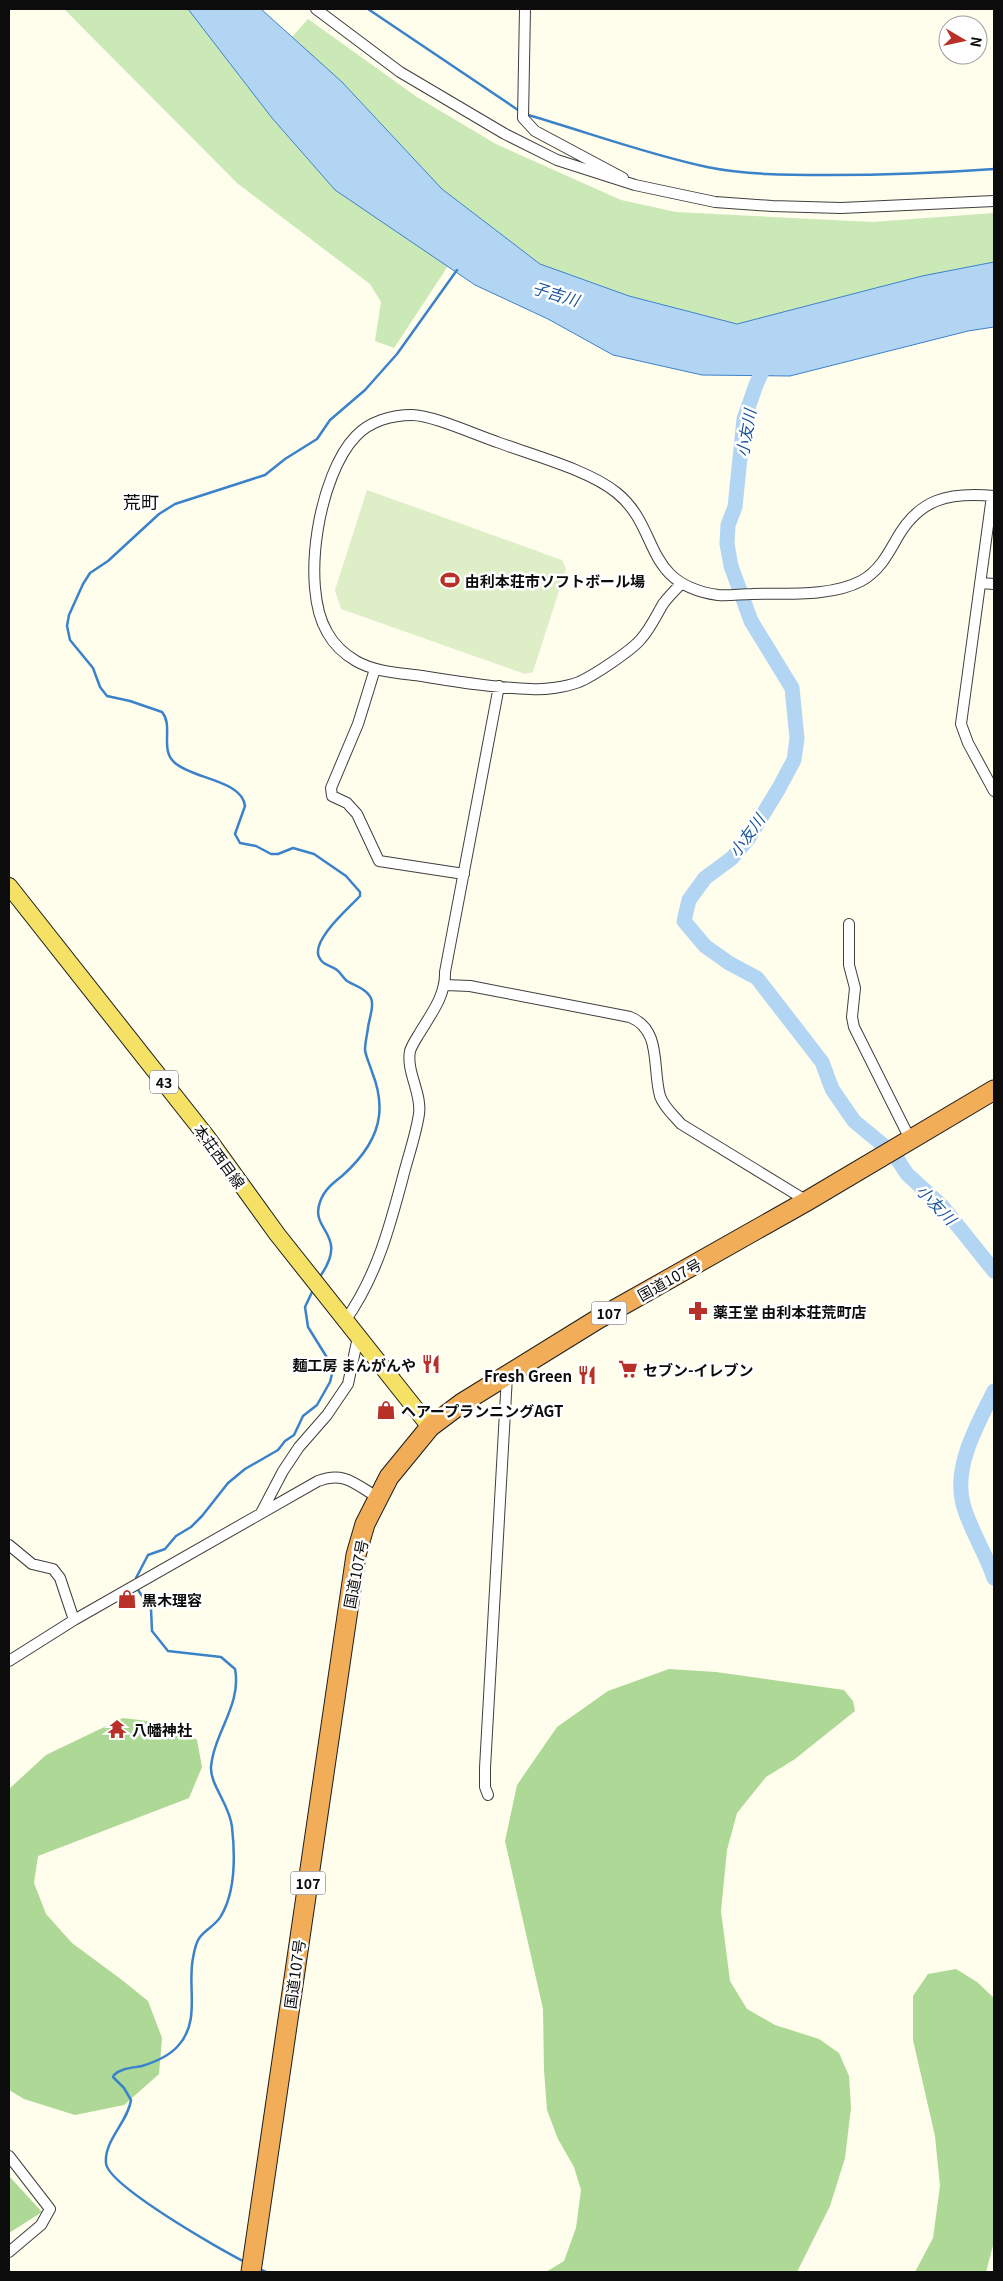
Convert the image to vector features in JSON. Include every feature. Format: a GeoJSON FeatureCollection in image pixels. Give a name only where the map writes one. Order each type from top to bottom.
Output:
{"type":"FeatureCollection","features":[{"type":"Feature","properties":{"kind":"highway","name":"国道107号"},"geometry":{"type":"LineString","coordinates":[[251,2272],[356,1554],[365,1524],[377,1497],[402,1459],[430,1427],[462,1403],[598,1319],[807,1201],[994,1090]]}},
{"type":"Feature","properties":{"kind":"main road","name":"本荘西目線"},"geometry":{"type":"LineString","coordinates":[[9,889],[207,1137],[316,1284],[430,1427]]}},
{"type":"Feature","properties":{"kind":"street"},"geometry":{"type":"LineString","coordinates":[[316,9],[400,72],[505,134],[557,160],[635,185],[715,202],[772,206],[841,208],[994,202]]}},
{"type":"Feature","properties":{"kind":"street"},"geometry":{"type":"LineString","coordinates":[[525,9],[523,118],[535,131],[610,169],[635,185]]}},
{"type":"Feature","properties":{"kind":"street"},"geometry":{"type":"LineString","coordinates":[[681,584],[666,600],[640,641],[578,683],[535,690],[376,669],[358,662],[347,655],[326,631],[319,614],[315,580],[318,526],[326,488],[340,459],[355,436],[371,425],[387,418],[415,415],[458,428],[587,476],[608,488],[631,507],[663,568],[681,584],[718,595],[826,591],[860,582],[884,561],[901,531],[912,517],[931,503],[951,496],[967,494],[993,496],[973,626],[961,724],[968,743],[994,791]]}},
{"type":"Feature","properties":{"kind":"street"},"geometry":{"type":"LineString","coordinates":[[981,583],[994,584]]}},
{"type":"Feature","properties":{"kind":"street"},"geometry":{"type":"LineString","coordinates":[[376,669],[358,724],[331,788],[332,796],[347,803],[357,814],[379,861],[464,874]]}},
{"type":"Feature","properties":{"kind":"street"},"geometry":{"type":"LineString","coordinates":[[345,1320],[360,1299],[373,1275],[384,1243],[419,1113],[419,1101],[410,1062],[410,1049],[446,985],[446,972],[499,686]]}},
{"type":"Feature","properties":{"kind":"street"},"geometry":{"type":"LineString","coordinates":[[849,924],[849,965],[855,988],[852,1017],[854,1027],[905,1142]]}},
{"type":"Feature","properties":{"kind":"street"},"geometry":{"type":"LineString","coordinates":[[446,985],[470,986],[557,1001],[641,1021],[647,1029],[652,1043],[661,1097],[681,1124],[807,1201]]}},
{"type":"Feature","properties":{"kind":"street"},"geometry":{"type":"LineString","coordinates":[[260,1514],[283,1472],[348,1384],[358,1337]]}},
{"type":"Feature","properties":{"kind":"street"},"geometry":{"type":"LineString","coordinates":[[488,1795],[485,1787],[485,1768],[507,1376]]}},
{"type":"Feature","properties":{"kind":"street"},"geometry":{"type":"LineString","coordinates":[[9,1661],[74,1620],[318,1481],[332,1476],[346,1479],[377,1497]]}},
{"type":"Feature","properties":{"kind":"street"},"geometry":{"type":"LineString","coordinates":[[9,1545],[32,1564],[53,1569],[60,1578],[74,1620]]}},
{"type":"Feature","properties":{"kind":"street"},"geometry":{"type":"LineString","coordinates":[[9,2156],[50,2209],[41,2225],[9,2252]]}},
{"type":"Feature","properties":{"kind":"green space"},"geometry":{"type":"Polygon","coordinates":[[[64,9],[188,9],[272,118],[335,190],[448,266],[394,348],[375,341],[381,302],[370,284],[237,183],[64,9]]]}},
{"type":"Feature","properties":{"kind":"green space"},"geometry":{"type":"Polygon","coordinates":[[[308,19],[417,97],[496,144],[621,200],[676,212],[872,222],[994,213],[994,262],[922,276],[737,324],[629,296],[540,264],[442,189],[342,82],[292,37],[308,19]]]}},
{"type":"Feature","properties":{"kind":"green space","name":"由利本荘市ソフトボール場"},"geometry":{"type":"Polygon","coordinates":[[[367,490],[562,560],[566,569],[533,672],[525,674],[341,609],[335,590],[367,490]]]}},
{"type":"Feature","properties":{"kind":"green space"},"geometry":{"type":"Polygon","coordinates":[[[669,1669],[716,1672],[844,1690],[853,1701],[855,1711],[795,1759],[766,1777],[737,1813],[727,1850],[721,1911],[730,1981],[747,2009],[775,2025],[819,2039],[839,2053],[849,2076],[851,2108],[845,2158],[830,2206],[797,2272],[546,2272],[564,2261],[576,2228],[581,2190],[574,2167],[558,2139],[547,2110],[543,2009],[505,1841],[517,1785],[557,1727],[608,1691],[669,1669]]]}},
{"type":"Feature","properties":{"kind":"green space"},"geometry":{"type":"Polygon","coordinates":[[[123,1718],[172,1724],[197,1740],[202,1767],[189,1798],[38,1856],[34,1883],[46,1914],[72,1943],[148,2001],[162,2038],[159,2074],[124,2105],[75,2115],[24,2099],[9,2090],[9,1789],[46,1755],[123,1718]]]}},
{"type":"Feature","properties":{"kind":"green space"},"geometry":{"type":"Polygon","coordinates":[[[956,1969],[977,1982],[994,1998],[994,2242],[986,2272],[915,2272],[933,2238],[940,2186],[935,2136],[913,2040],[913,1996],[928,1974],[956,1969]]]}},
{"type":"Feature","properties":{"kind":"green space"},"geometry":{"type":"Polygon","coordinates":[[[9,2176],[42,2212],[9,2233],[9,2176]]]}},
{"type":"Feature","properties":{"kind":"water","name":"子吉川"},"geometry":{"type":"Polygon","coordinates":[[[188,9],[261,9],[342,82],[442,189],[540,264],[629,296],[737,324],[922,276],[994,262],[994,327],[968,331],[790,376],[702,375],[613,355],[548,319],[475,285],[335,190],[272,118],[188,9]]]}},
{"type":"Feature","properties":{"kind":"waterway"},"geometry":{"type":"LineString","coordinates":[[368,9],[518,110]]}},
{"type":"Feature","properties":{"kind":"waterway"},"geometry":{"type":"LineString","coordinates":[[528,115],[662,156],[737,172],[782,175],[849,175],[994,169]]}},
{"type":"Feature","properties":{"kind":"waterway"},"geometry":{"type":"LineString","coordinates":[[319,1278],[328,1263],[331,1251],[330,1242],[318,1212],[320,1202],[329,1187],[361,1157],[371,1142],[379,1116],[380,1104],[377,1088],[365,1050],[372,1006],[371,998],[364,990],[347,981],[337,970],[323,962],[319,957],[318,950],[320,942],[326,933],[360,896],[360,892],[346,876],[314,854],[293,848],[278,854],[271,854],[256,846],[240,843],[235,834],[245,806],[242,797],[226,785],[193,773],[175,763],[170,758],[168,752],[167,724],[162,712],[130,701],[107,696],[100,687],[93,668],[70,640],[67,626],[69,615],[90,573],[108,561],[159,514],[175,504],[265,475],[285,459],[317,439],[330,420],[365,390],[397,354],[457,270]]}},
{"type":"Feature","properties":{"kind":"waterway","name":"小友川"},"geometry":{"type":"LineString","coordinates":[[768,358],[744,419],[735,507],[728,525],[727,544],[731,566],[751,621],[792,688],[797,738],[794,760],[748,839],[732,858],[705,878],[689,900],[684,921],[705,946],[729,963],[757,978],[822,1062],[832,1089],[854,1121],[894,1154],[907,1174],[942,1206],[994,1271]]}},
{"type":"Feature","properties":{"kind":"waterway"},"geometry":{"type":"LineString","coordinates":[[136,1578],[148,1555],[165,1549],[176,1536],[191,1527],[202,1516],[228,1483],[245,1469],[278,1450],[285,1441],[294,1435],[303,1416],[317,1405],[330,1382],[332,1374],[331,1364],[308,1327],[305,1307],[313,1290]]}},
{"type":"Feature","properties":{"kind":"waterway","name":"小友川"},"geometry":{"type":"LineString","coordinates":[[994,1391],[969,1446],[961,1475],[961,1490],[966,1514],[994,1578]]}},
{"type":"Feature","properties":{"kind":"waterway"},"geometry":{"type":"LineString","coordinates":[[138,1590],[151,1609],[152,1631],[168,1651],[221,1657],[235,1669],[235,1694],[213,1754],[211,1767],[214,1781],[228,1811],[232,1827],[234,1849],[233,1872],[232,1884],[221,1916],[200,1937],[195,1947],[192,1969],[191,2015],[185,2036],[178,2046],[166,2056],[142,2066],[120,2071],[113,2077],[124,2088],[131,2100],[126,2116],[112,2139],[106,2155],[106,2163],[111,2173],[144,2201],[213,2245],[245,2262]]}},
{"type":"Feature","properties":{"kind":"waterway"},"geometry":{"type":"LineString","coordinates":[[259,2269],[266,2272]]}},
{"type":"Feature","properties":{"kind":"place","name":"由利本荘市ソフトボール場"},"geometry":{"type":"Point","coordinates":[450,580]}},
{"type":"Feature","properties":{"kind":"place","name":"薬王堂 由利本荘荒町店"},"geometry":{"type":"Point","coordinates":[698,1311]}},
{"type":"Feature","properties":{"kind":"place","name":"麺工房 まんがんや"},"geometry":{"type":"Point","coordinates":[431,1364]}},
{"type":"Feature","properties":{"kind":"place","name":"セブン-イレブン"},"geometry":{"type":"Point","coordinates":[628,1369]}},
{"type":"Feature","properties":{"kind":"place","name":"Fresh Green"},"geometry":{"type":"Point","coordinates":[587,1375]}},
{"type":"Feature","properties":{"kind":"place","name":"ヘアープランニングAGT"},"geometry":{"type":"Point","coordinates":[386,1410]}},
{"type":"Feature","properties":{"kind":"place","name":"黒木理容"},"geometry":{"type":"Point","coordinates":[127,1599]}},
{"type":"Feature","properties":{"kind":"place","name":"八幡神社"},"geometry":{"type":"Point","coordinates":[117,1729]}},
{"type":"Feature","properties":{"kind":"district","name":"荒町"},"geometry":{"type":"Point","coordinates":[141,501]}}]}
